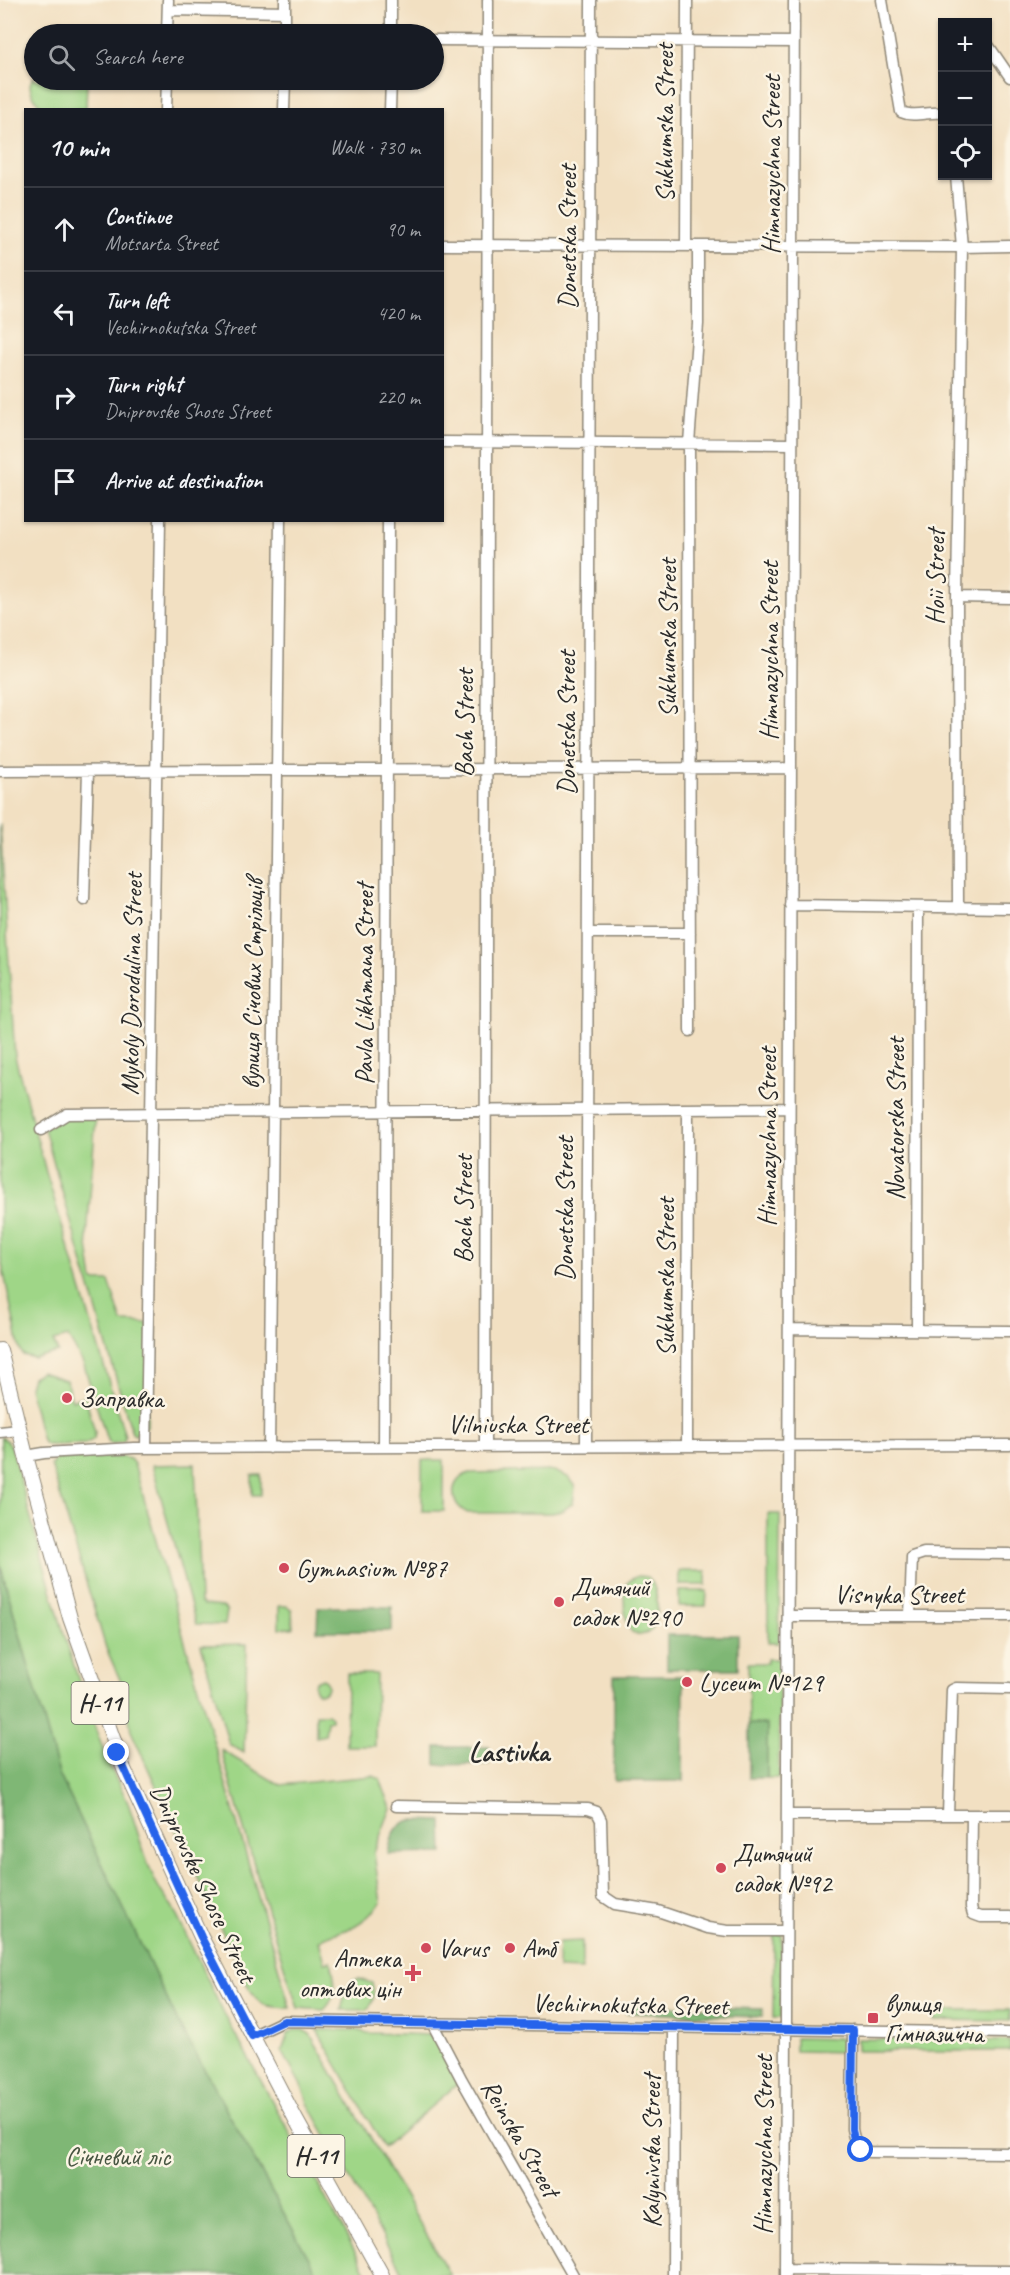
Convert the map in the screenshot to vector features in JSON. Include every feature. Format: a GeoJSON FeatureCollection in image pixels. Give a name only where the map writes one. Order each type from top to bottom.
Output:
{"type":"FeatureCollection","features":[{"type":"Feature","properties":{"kind":"main road","name":"Dniprovske Shose Street"},"geometry":{"type":"LineString","coordinates":[[0,1350],[19,1430],[70,1618],[120,1761],[201,1937],[295,2118],[382,2275]]}},
{"type":"Feature","properties":{"kind":"street"},"geometry":{"type":"LineString","coordinates":[[285,0],[285,24]]}},
{"type":"Feature","properties":{"kind":"street"},"geometry":{"type":"LineString","coordinates":[[391,0],[391,24]]}},
{"type":"Feature","properties":{"kind":"street","name":"Bach Street"},"geometry":{"type":"LineString","coordinates":[[484,1447],[488,0]]}},
{"type":"Feature","properties":{"kind":"street","name":"Donetska Street"},"geometry":{"type":"LineString","coordinates":[[586,1446],[591,0]]}},
{"type":"Feature","properties":{"kind":"street","name":"Sukhumska Street"},"geometry":{"type":"LineString","coordinates":[[686,246],[687,0]]}},
{"type":"Feature","properties":{"kind":"street","name":"Himnazychna Street"},"geometry":{"type":"LineString","coordinates":[[785,2272],[794,0]]}},
{"type":"Feature","properties":{"kind":"street"},"geometry":{"type":"LineString","coordinates":[[882,0],[901,112],[910,115],[938,113]]}},
{"type":"Feature","properties":{"kind":"street"},"geometry":{"type":"LineString","coordinates":[[167,24],[168,5],[285,12]]}},
{"type":"Feature","properties":{"kind":"street"},"geometry":{"type":"LineString","coordinates":[[444,40],[794,42]]}},
{"type":"Feature","properties":{"kind":"street"},"geometry":{"type":"LineString","coordinates":[[992,51],[1010,77]]}},
{"type":"Feature","properties":{"kind":"street"},"geometry":{"type":"LineString","coordinates":[[166,108],[167,90]]}},
{"type":"Feature","properties":{"kind":"street"},"geometry":{"type":"LineString","coordinates":[[284,108],[285,90]]}},
{"type":"Feature","properties":{"kind":"street"},"geometry":{"type":"LineString","coordinates":[[390,108],[391,90]]}},
{"type":"Feature","properties":{"kind":"street","name":"Hoii Street"},"geometry":{"type":"LineString","coordinates":[[956,180],[962,247],[957,597],[958,908]]}},
{"type":"Feature","properties":{"kind":"street"},"geometry":{"type":"LineString","coordinates":[[444,245],[1010,246]]}},
{"type":"Feature","properties":{"kind":"street","name":"Sukhumska Street"},"geometry":{"type":"LineString","coordinates":[[690,1031],[689,444],[698,324],[698,246]]}},
{"type":"Feature","properties":{"kind":"street"},"geometry":{"type":"LineString","coordinates":[[444,442],[792,444]]}},
{"type":"Feature","properties":{"kind":"street","name":"Mykoly Dorodulina Street"},"geometry":{"type":"LineString","coordinates":[[146,1448],[160,522]]}},
{"type":"Feature","properties":{"kind":"street","name":"вулиця Січових Стрільців"},"geometry":{"type":"LineString","coordinates":[[269,1448],[279,522]]}},
{"type":"Feature","properties":{"kind":"street","name":"Pavla Likhmana Street"},"geometry":{"type":"LineString","coordinates":[[384,1447],[388,522]]}},
{"type":"Feature","properties":{"kind":"street"},"geometry":{"type":"LineString","coordinates":[[957,597],[1010,598]]}},
{"type":"Feature","properties":{"kind":"street"},"geometry":{"type":"LineString","coordinates":[[0,771],[791,768]]}},
{"type":"Feature","properties":{"kind":"street"},"geometry":{"type":"LineString","coordinates":[[84,900],[88,771]]}},
{"type":"Feature","properties":{"kind":"street"},"geometry":{"type":"LineString","coordinates":[[790,905],[1010,908]]}},
{"type":"Feature","properties":{"kind":"street","name":"Novatorska Street"},"geometry":{"type":"LineString","coordinates":[[917,1330],[918,908]]}},
{"type":"Feature","properties":{"kind":"street"},"geometry":{"type":"LineString","coordinates":[[588,933],[690,933]]}},
{"type":"Feature","properties":{"kind":"street"},"geometry":{"type":"LineString","coordinates":[[41,1130],[67,1114],[789,1108]]}},
{"type":"Feature","properties":{"kind":"street","name":"Sukhumska Street"},"geometry":{"type":"LineString","coordinates":[[687,1446],[688,1109]]}},
{"type":"Feature","properties":{"kind":"street"},"geometry":{"type":"LineString","coordinates":[[789,1329],[1010,1331]]}},
{"type":"Feature","properties":{"kind":"street"},"geometry":{"type":"LineString","coordinates":[[0,1432],[19,1430]]}},
{"type":"Feature","properties":{"kind":"street","name":"Vilniuska Street"},"geometry":{"type":"LineString","coordinates":[[26,1456],[146,1448],[1010,1445]]}},
{"type":"Feature","properties":{"kind":"street"},"geometry":{"type":"LineString","coordinates":[[910,1616],[912,1557],[924,1553],[1010,1554]]}},
{"type":"Feature","properties":{"kind":"street","name":"Visnyka Street"},"geometry":{"type":"LineString","coordinates":[[788,1616],[1010,1617]]}},
{"type":"Feature","properties":{"kind":"street"},"geometry":{"type":"LineString","coordinates":[[948,1815],[952,1690],[956,1688],[1010,1689]]}},
{"type":"Feature","properties":{"kind":"street"},"geometry":{"type":"LineString","coordinates":[[396,1806],[588,1809],[597,1812],[601,1820],[603,1896],[615,1904],[658,1911],[708,1928],[728,1931],[786,1930]]}},
{"type":"Feature","properties":{"kind":"street"},"geometry":{"type":"LineString","coordinates":[[787,1815],[1010,1815]]}},
{"type":"Feature","properties":{"kind":"street"},"geometry":{"type":"LineString","coordinates":[[972,1815],[971,1907],[973,1914],[981,1917],[1010,1917]]}},
{"type":"Feature","properties":{"kind":"street","name":"Vechirnokutska Street"},"geometry":{"type":"LineString","coordinates":[[252,2036],[284,2021],[1010,2033]]}},
{"type":"Feature","properties":{"kind":"street","name":"Reinska Street"},"geometry":{"type":"LineString","coordinates":[[432,2023],[573,2275]]}},
{"type":"Feature","properties":{"kind":"street","name":"Kalynivska Street"},"geometry":{"type":"LineString","coordinates":[[673,2275],[674,2027]]}},
{"type":"Feature","properties":{"kind":"street"},"geometry":{"type":"LineString","coordinates":[[853,2030],[852,2129],[854,2140],[861,2150],[869,2152],[1010,2153]]}},
{"type":"Feature","properties":{"kind":"street"},"geometry":{"type":"LineString","coordinates":[[785,2272],[1010,2271]]}},
{"type":"Feature","properties":{"kind":"green space"},"geometry":{"type":"Polygon","coordinates":[[[31,90],[87,90],[86,108],[41,108],[31,90]]]}},
{"type":"Feature","properties":{"kind":"green space"},"geometry":{"type":"Polygon","coordinates":[[[0,824],[15,1057],[46,1172],[125,1436],[124,1441],[112,1444],[107,1440],[84,1365],[68,1337],[53,1341],[58,1352],[34,1358],[23,1355],[19,1347],[0,1254],[0,824]]]}},
{"type":"Feature","properties":{"kind":"green space"},"geometry":{"type":"Polygon","coordinates":[[[67,1114],[96,1114],[87,1238],[93,1281],[109,1281],[122,1322],[148,1323],[147,1426],[135,1435],[132,1433],[44,1129],[67,1114]]]}},
{"type":"Feature","properties":{"kind":"green space"},"geometry":{"type":"Polygon","coordinates":[[[41,1372],[66,1380],[72,1400],[85,1396],[95,1432],[94,1439],[85,1444],[47,1445],[42,1441],[29,1387],[32,1377],[41,1372]]]}},
{"type":"Feature","properties":{"kind":"green space"},"geometry":{"type":"Polygon","coordinates":[[[1,1437],[11,1446],[79,1680],[108,1763],[129,1806],[151,1872],[172,1906],[223,2012],[368,2275],[318,2275],[178,2022],[59,1774],[0,1564],[1,1437]]]}},
{"type":"Feature","properties":{"kind":"green space"},"geometry":{"type":"Polygon","coordinates":[[[121,1457],[130,1459],[134,1464],[290,2008],[262,2004],[245,1981],[131,1731],[125,1691],[106,1648],[51,1465],[58,1458],[121,1457]]]}},
{"type":"Feature","properties":{"kind":"green space"},"geometry":{"type":"Polygon","coordinates":[[[422,1460],[444,1460],[444,1511],[422,1511],[422,1460]]]}},
{"type":"Feature","properties":{"kind":"green space"},"geometry":{"type":"Polygon","coordinates":[[[195,1464],[200,1602],[204,1605],[223,1607],[227,1611],[225,1625],[196,1624],[152,1465],[195,1464]]]}},
{"type":"Feature","properties":{"kind":"green space"},"geometry":{"type":"Polygon","coordinates":[[[554,1471],[568,1477],[575,1487],[573,1503],[562,1511],[468,1513],[461,1509],[454,1498],[458,1481],[470,1473],[554,1471]]]}},
{"type":"Feature","properties":{"kind":"green space"},"geometry":{"type":"Polygon","coordinates":[[[252,1475],[261,1475],[261,1495],[252,1495],[252,1475]]]}},
{"type":"Feature","properties":{"kind":"green space"},"geometry":{"type":"Polygon","coordinates":[[[768,1514],[780,1514],[779,1643],[768,1643],[768,1514]]]}},
{"type":"Feature","properties":{"kind":"green space","name":"Січневий ліс"},"geometry":{"type":"Polygon","coordinates":[[[0,1564],[59,1774],[178,2022],[318,2275],[0,2275],[0,1564]]]}},
{"type":"Feature","properties":{"kind":"green space"},"geometry":{"type":"Polygon","coordinates":[[[679,1571],[706,1571],[706,1585],[679,1585],[679,1571]]]}},
{"type":"Feature","properties":{"kind":"green space"},"geometry":{"type":"Polygon","coordinates":[[[638,1576],[648,1577],[653,1583],[657,1604],[654,1624],[650,1631],[642,1634],[632,1632],[626,1617],[624,1602],[626,1585],[638,1576]]]}},
{"type":"Feature","properties":{"kind":"green space"},"geometry":{"type":"Polygon","coordinates":[[[679,1591],[707,1591],[706,1606],[679,1606],[679,1591]]]}},
{"type":"Feature","properties":{"kind":"green space"},"geometry":{"type":"Polygon","coordinates":[[[279,1606],[287,1606],[292,1610],[293,1628],[279,1628],[279,1606]]]}},
{"type":"Feature","properties":{"kind":"green space"},"geometry":{"type":"Polygon","coordinates":[[[318,1607],[392,1607],[392,1631],[317,1631],[318,1607]]]}},
{"type":"Feature","properties":{"kind":"green space"},"geometry":{"type":"Polygon","coordinates":[[[667,1635],[738,1635],[738,1669],[667,1669],[667,1635]]]}},
{"type":"Feature","properties":{"kind":"green space"},"geometry":{"type":"Polygon","coordinates":[[[247,1644],[244,1753],[229,1744],[201,1645],[247,1644]]]}},
{"type":"Feature","properties":{"kind":"green space"},"geometry":{"type":"Polygon","coordinates":[[[767,1659],[779,1659],[779,1778],[767,1778],[767,1725],[749,1724],[748,1663],[767,1663],[767,1659]]]}},
{"type":"Feature","properties":{"kind":"green space"},"geometry":{"type":"Polygon","coordinates":[[[347,1674],[376,1674],[375,1746],[346,1746],[347,1674]]]}},
{"type":"Feature","properties":{"kind":"green space"},"geometry":{"type":"Polygon","coordinates":[[[614,1676],[684,1676],[683,1781],[614,1781],[614,1676]]]}},
{"type":"Feature","properties":{"kind":"green space"},"geometry":{"type":"Polygon","coordinates":[[[321,1679],[326,1681],[328,1686],[326,1691],[321,1693],[316,1691],[314,1686],[316,1681],[321,1679]]]}},
{"type":"Feature","properties":{"kind":"green space"},"geometry":{"type":"Polygon","coordinates":[[[316,1714],[327,1714],[331,1720],[327,1721],[325,1735],[316,1737],[316,1714]]]}},
{"type":"Feature","properties":{"kind":"green space"},"geometry":{"type":"Polygon","coordinates":[[[749,1724],[767,1724],[767,1778],[749,1778],[749,1724]]]}},
{"type":"Feature","properties":{"kind":"green space"},"geometry":{"type":"Polygon","coordinates":[[[436,1747],[489,1747],[489,1764],[436,1765],[436,1747]]]}},
{"type":"Feature","properties":{"kind":"green space"},"geometry":{"type":"Polygon","coordinates":[[[221,1750],[280,1785],[373,1776],[380,1779],[391,1808],[374,1852],[381,1903],[355,1926],[319,1941],[325,1962],[331,1961],[334,1981],[332,1999],[324,2010],[298,2008],[279,1951],[221,1750]]]}},
{"type":"Feature","properties":{"kind":"green space"},"geometry":{"type":"Polygon","coordinates":[[[413,1820],[442,1821],[443,1853],[388,1854],[392,1837],[398,1827],[413,1820]]]}},
{"type":"Feature","properties":{"kind":"green space"},"geometry":{"type":"Polygon","coordinates":[[[774,1934],[782,1934],[781,2018],[773,2018],[774,1934]]]}},
{"type":"Feature","properties":{"kind":"green space"},"geometry":{"type":"Polygon","coordinates":[[[582,1941],[582,1970],[558,1969],[559,1942],[582,1941]]]}},
{"type":"Feature","properties":{"kind":"green space"},"geometry":{"type":"Polygon","coordinates":[[[359,1979],[372,1983],[374,1994],[371,2004],[367,2010],[341,2010],[347,1988],[353,1980],[359,1979]]]}},
{"type":"Feature","properties":{"kind":"green space"},"geometry":{"type":"Polygon","coordinates":[[[627,2005],[763,2009],[762,2017],[626,2013],[627,2005]]]}},
{"type":"Feature","properties":{"kind":"green space"},"geometry":{"type":"Polygon","coordinates":[[[935,2010],[1010,2010],[1010,2021],[934,2020],[935,2010]]]}},
{"type":"Feature","properties":{"kind":"green space"},"geometry":{"type":"Polygon","coordinates":[[[294,2030],[303,2030],[310,2034],[450,2275],[404,2275],[308,2103],[282,2051],[288,2034],[294,2030]]]}},
{"type":"Feature","properties":{"kind":"green space"},"geometry":{"type":"Polygon","coordinates":[[[317,2030],[431,2035],[439,2038],[462,2080],[384,2147],[317,2030]]]}},
{"type":"Feature","properties":{"kind":"green space"},"geometry":{"type":"Polygon","coordinates":[[[795,2038],[848,2039],[848,2052],[795,2051],[795,2038]]]}},
{"type":"Feature","properties":{"kind":"green space"},"geometry":{"type":"Polygon","coordinates":[[[857,2039],[1010,2041],[1010,2051],[857,2051],[857,2039]]]}},
{"type":"Feature","properties":{"kind":"place","name":"Заправка"},"geometry":{"type":"Point","coordinates":[67,1398]}},
{"type":"Feature","properties":{"kind":"place","name":"Gymnasium №87"},"geometry":{"type":"Point","coordinates":[284,1568]}},
{"type":"Feature","properties":{"kind":"place","name":"Дитячий садок №290"},"geometry":{"type":"Point","coordinates":[559,1602]}},
{"type":"Feature","properties":{"kind":"place","name":"Lyceum №129"},"geometry":{"type":"Point","coordinates":[687,1682]}},
{"type":"Feature","properties":{"kind":"place","name":"Дитячий садок №92"},"geometry":{"type":"Point","coordinates":[721,1868]}},
{"type":"Feature","properties":{"kind":"place","name":"Varus"},"geometry":{"type":"Point","coordinates":[426,1948]}},
{"type":"Feature","properties":{"kind":"place","name":"Атб"},"geometry":{"type":"Point","coordinates":[510,1948]}},
{"type":"Feature","properties":{"kind":"place","name":"Аптека оптових цін"},"geometry":{"type":"Point","coordinates":[413,1973]}},
{"type":"Feature","properties":{"kind":"place","name":"вулиця Гімназична"},"geometry":{"type":"Point","coordinates":[873,2018]}},
{"type":"Feature","properties":{"kind":"district","name":"Lastivka"},"geometry":{"type":"Point","coordinates":[509,1751]}},
{"type":"Feature","properties":{"kind":"route"},"geometry":{"type":"LineString","coordinates":[[117,1753],[201,1937],[252,2036],[284,2021],[853,2030],[852,2129],[854,2140],[861,2150]]}}]}
